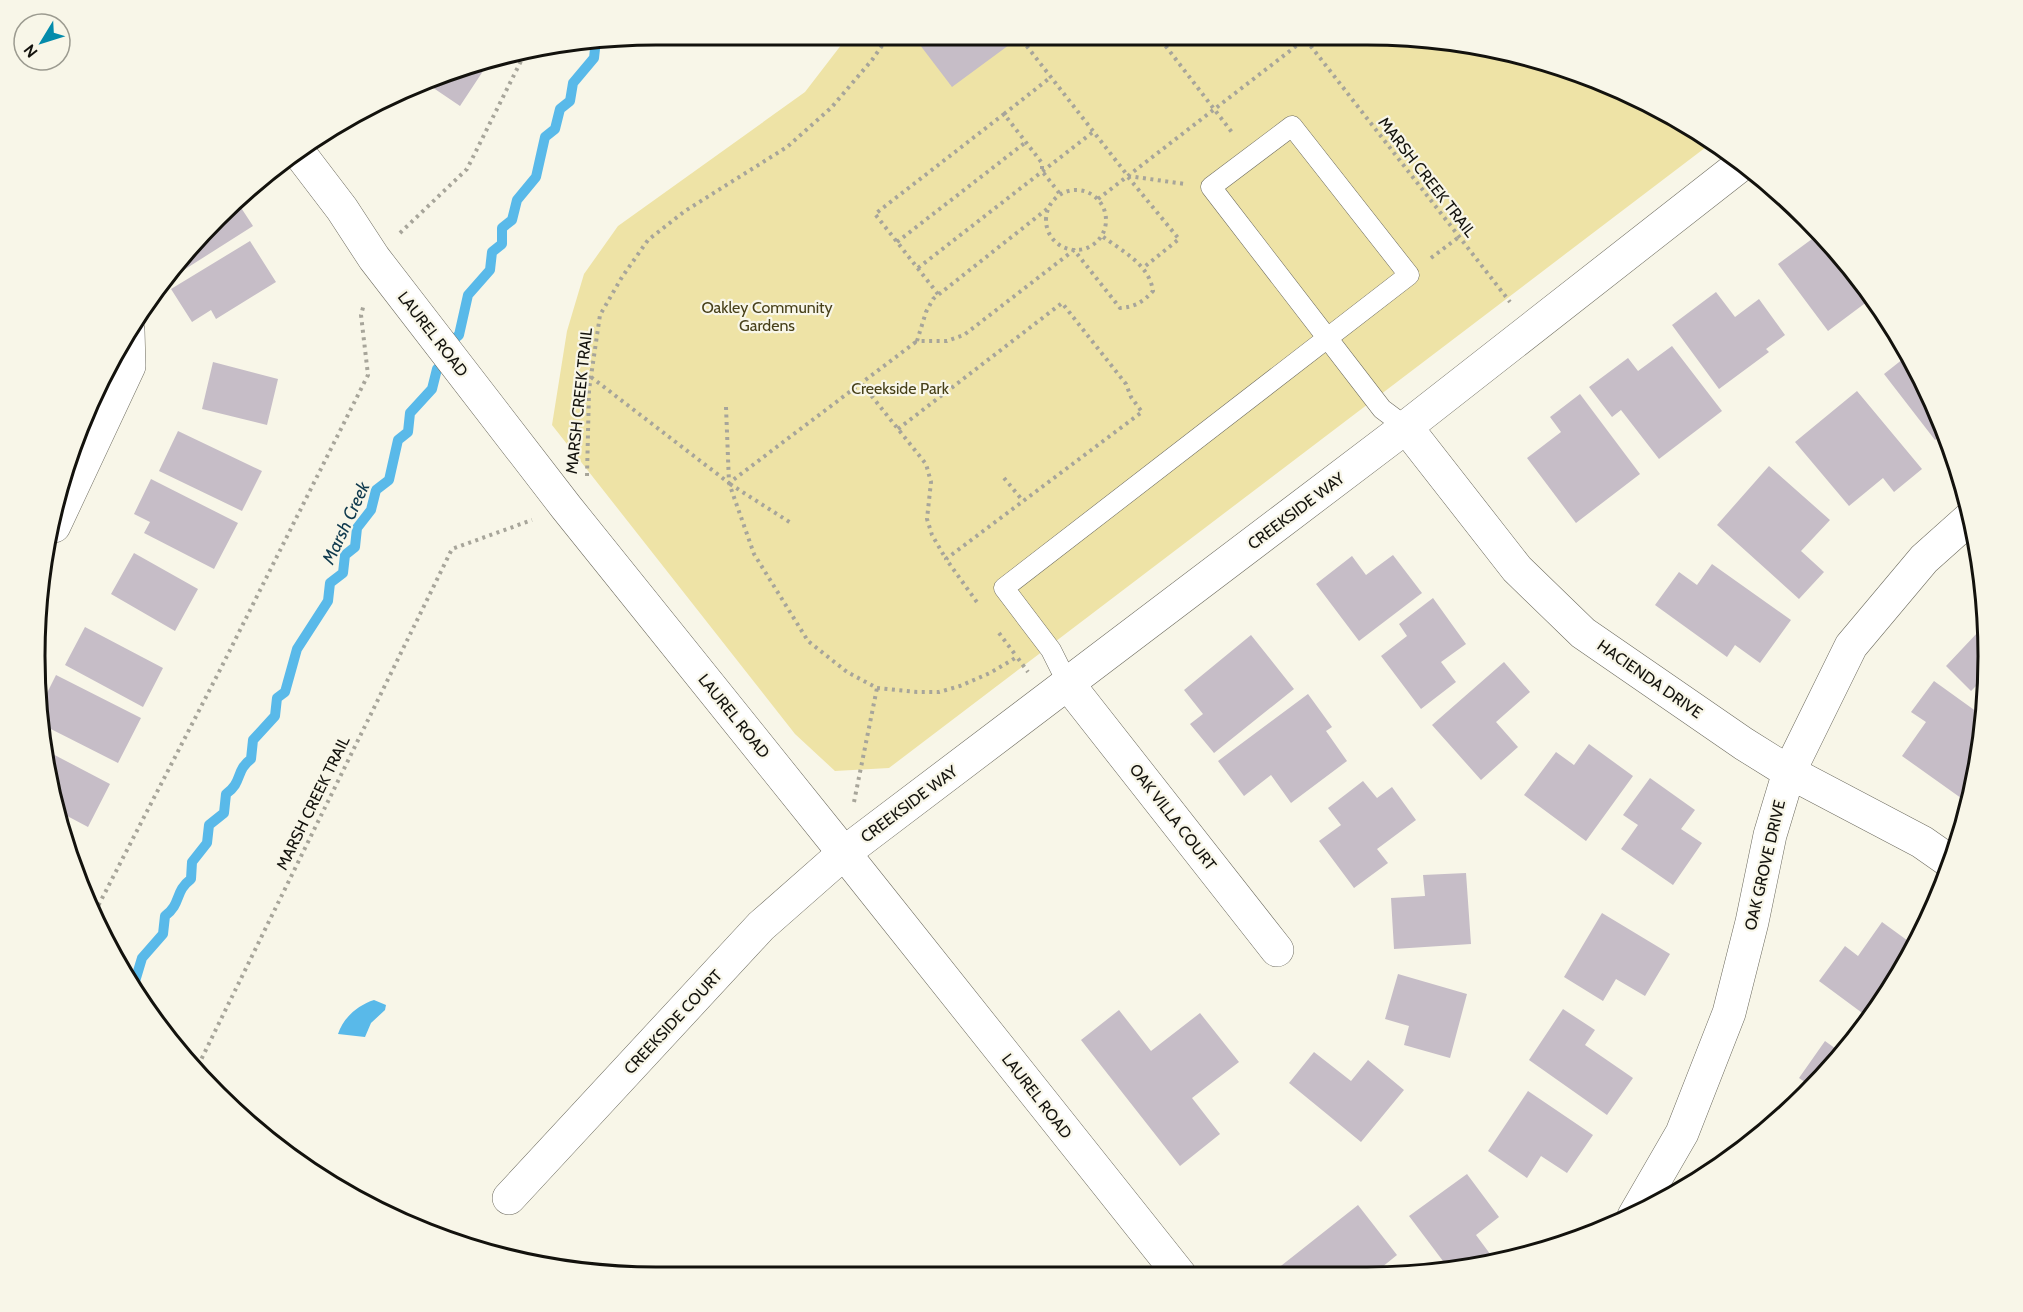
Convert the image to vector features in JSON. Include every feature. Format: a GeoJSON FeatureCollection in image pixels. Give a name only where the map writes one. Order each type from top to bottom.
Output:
{"type":"FeatureCollection","features":[{"type":"Feature","properties":{"kind":"street","name":"LAUREL ROAD"},"geometry":{"type":"LineString","coordinates":[[303,158],[342,209],[374,258],[566,507],[1174,1267]]}},
{"type":"Feature","properties":{"kind":"street","name":"CREEKSIDE WAY"},"geometry":{"type":"LineString","coordinates":[[844,853],[1406,427],[1736,169]]}},
{"type":"Feature","properties":{"kind":"street"},"geometry":{"type":"LineString","coordinates":[[65,503],[129,366],[128,348]]}},
{"type":"Feature","properties":{"kind":"street","name":"HACIENDA DRIVE"},"geometry":{"type":"LineString","coordinates":[[1406,427],[1517,569],[1583,633],[1744,744],[1789,772],[1922,842],[1944,857]]}},
{"type":"Feature","properties":{"kind":"street","name":"OAK GROVE DRIVE"},"geometry":{"type":"LineString","coordinates":[[1643,1201],[1682,1133],[1729,1013],[1752,922],[1770,835],[1789,772],[1851,646],[1924,559],[1963,524]]}},
{"type":"Feature","properties":{"kind":"street","name":"OAK VILLA COURT"},"geometry":{"type":"LineString","coordinates":[[1058,691],[1277,950]]}},
{"type":"Feature","properties":{"kind":"street","name":"CREEKSIDE COURT"},"geometry":{"type":"LineString","coordinates":[[509,1198],[761,926],[844,853]]}},
{"type":"Feature","properties":{"kind":"lane"},"geometry":{"type":"LineString","coordinates":[[1058,691],[1051,650],[1004,588],[1326,338],[1409,275],[1292,126],[1211,187],[1326,338],[1382,409],[1406,427]]}},
{"type":"Feature","properties":{"kind":"path","name":"MARSH CREEK TRAIL"},"geometry":{"type":"LineString","coordinates":[[200,1062],[452,549],[566,507],[587,478],[589,390],[600,315],[622,277],[648,240],[685,210],[787,147],[831,108],[882,45]]}},
{"type":"Feature","properties":{"kind":"path"},"geometry":{"type":"LineString","coordinates":[[1026,45],[1179,239],[1143,268]]}},
{"type":"Feature","properties":{"kind":"path"},"geometry":{"type":"LineString","coordinates":[[1165,45],[1250,157]]}},
{"type":"Feature","properties":{"kind":"path"},"geometry":{"type":"LineString","coordinates":[[1098,199],[1298,45]]}},
{"type":"Feature","properties":{"kind":"path","name":"MARSH CREEK TRAIL"},"geometry":{"type":"LineString","coordinates":[[1309,45],[1530,328]]}},
{"type":"Feature","properties":{"kind":"path"},"geometry":{"type":"LineString","coordinates":[[99,905],[368,375],[361,315],[374,258],[467,169],[521,61]]}},
{"type":"Feature","properties":{"kind":"path"},"geometry":{"type":"LineString","coordinates":[[938,294],[875,214],[1051,77]]}},
{"type":"Feature","properties":{"kind":"path"},"geometry":{"type":"LineString","coordinates":[[1004,114],[1042,163],[1042,171],[1060,194]]}},
{"type":"Feature","properties":{"kind":"path"},"geometry":{"type":"LineString","coordinates":[[918,268],[1093,132]]}},
{"type":"Feature","properties":{"kind":"path"},"geometry":{"type":"LineString","coordinates":[[897,242],[1026,142]]}},
{"type":"Feature","properties":{"kind":"path"},"geometry":{"type":"LineString","coordinates":[[1128,176],[1211,187]]}},
{"type":"Feature","properties":{"kind":"path"},"geometry":{"type":"LineString","coordinates":[[729,483],[917,341],[926,312],[933,299],[1047,209],[1060,194],[1070,190],[1090,193],[1104,207],[1106,226],[1102,236],[1088,248],[1074,250],[1060,245],[1052,238],[1047,229],[1047,209]]}},
{"type":"Feature","properties":{"kind":"path"},"geometry":{"type":"LineString","coordinates":[[1074,250],[1120,308],[1132,308],[1145,300],[1153,291],[1151,279],[1143,268],[1102,236]]}},
{"type":"Feature","properties":{"kind":"path"},"geometry":{"type":"LineString","coordinates":[[1409,275],[1459,237]]}},
{"type":"Feature","properties":{"kind":"path"},"geometry":{"type":"LineString","coordinates":[[917,341],[947,340],[964,335],[1074,250]]}},
{"type":"Feature","properties":{"kind":"path"},"geometry":{"type":"LineString","coordinates":[[898,429],[1062,303],[1126,384],[1131,397],[1142,412],[946,559]]}},
{"type":"Feature","properties":{"kind":"path"},"geometry":{"type":"LineString","coordinates":[[591,377],[729,483],[791,523]]}},
{"type":"Feature","properties":{"kind":"path"},"geometry":{"type":"LineString","coordinates":[[862,384],[926,464],[932,482],[927,519],[932,535],[946,559],[984,612]]}},
{"type":"Feature","properties":{"kind":"path"},"geometry":{"type":"LineString","coordinates":[[726,407],[729,483],[754,554],[808,641],[847,672],[877,688],[917,692],[939,692],[960,686],[990,673],[1017,657]]}},
{"type":"Feature","properties":{"kind":"path"},"geometry":{"type":"LineString","coordinates":[[1004,478],[1023,501]]}},
{"type":"Feature","properties":{"kind":"path"},"geometry":{"type":"LineString","coordinates":[[997,630],[1017,657],[1058,691]]}},
{"type":"Feature","properties":{"kind":"path"},"geometry":{"type":"LineString","coordinates":[[844,853],[877,688]]}},
{"type":"Feature","properties":{"kind":"green space","name":"Creekside Park"},"geometry":{"type":"Polygon","coordinates":[[[841,45],[1407,46],[1486,57],[1563,77],[1637,108],[1705,148],[889,768],[835,771],[795,734],[552,425],[567,331],[584,274],[618,226],[805,92],[841,45]]]}},
{"type":"Feature","properties":{"kind":"water"},"geometry":{"type":"Polygon","coordinates":[[[374,1000],[386,1005],[385,1010],[371,1023],[365,1037],[338,1034],[343,1023],[352,1013],[362,1005],[374,1000]]]}},
{"type":"Feature","properties":{"kind":"building"},"geometry":{"type":"Polygon","coordinates":[[[920,45],[1009,45],[952,87],[920,45]]]}},
{"type":"Feature","properties":{"kind":"building"},"geometry":{"type":"Polygon","coordinates":[[[484,70],[460,106],[433,88],[484,70]]]}},
{"type":"Feature","properties":{"kind":"building"},"geometry":{"type":"Polygon","coordinates":[[[241,208],[253,226],[182,271],[241,208]]]}},
{"type":"Feature","properties":{"kind":"building"},"geometry":{"type":"Polygon","coordinates":[[[1807,233],[1852,284],[1865,303],[1828,331],[1778,264],[1812,239],[1807,233]]]}},
{"type":"Feature","properties":{"kind":"building"},"geometry":{"type":"Polygon","coordinates":[[[250,241],[276,282],[216,319],[211,310],[192,322],[171,289],[250,241]]]}},
{"type":"Feature","properties":{"kind":"building"},"geometry":{"type":"Polygon","coordinates":[[[1716,292],[1735,317],[1759,299],[1785,335],[1766,349],[1769,352],[1719,389],[1672,325],[1716,292]]]}},
{"type":"Feature","properties":{"kind":"building"},"geometry":{"type":"Polygon","coordinates":[[[1672,346],[1722,411],[1659,459],[1621,410],[1612,417],[1589,387],[1628,358],[1638,371],[1672,346]]]}},
{"type":"Feature","properties":{"kind":"building"},"geometry":{"type":"Polygon","coordinates":[[[1901,360],[1937,438],[1935,440],[1884,374],[1901,360]]]}},
{"type":"Feature","properties":{"kind":"building"},"geometry":{"type":"Polygon","coordinates":[[[213,362],[278,379],[267,425],[202,409],[213,362]]]}},
{"type":"Feature","properties":{"kind":"building"},"geometry":{"type":"Polygon","coordinates":[[[1857,391],[1922,469],[1894,492],[1883,478],[1849,506],[1795,442],[1857,391]]]}},
{"type":"Feature","properties":{"kind":"building"},"geometry":{"type":"Polygon","coordinates":[[[1580,394],[1640,474],[1576,523],[1527,458],[1561,432],[1550,417],[1580,394]]]}},
{"type":"Feature","properties":{"kind":"building"},"geometry":{"type":"Polygon","coordinates":[[[178,431],[262,471],[242,511],[159,471],[178,431]]]}},
{"type":"Feature","properties":{"kind":"building"},"geometry":{"type":"Polygon","coordinates":[[[1769,466],[1830,520],[1801,551],[1824,572],[1799,599],[1717,525],[1769,466]]]}},
{"type":"Feature","properties":{"kind":"building"},"geometry":{"type":"Polygon","coordinates":[[[151,479],[238,523],[214,569],[144,533],[150,522],[134,514],[151,479]]]}},
{"type":"Feature","properties":{"kind":"building"},"geometry":{"type":"Polygon","coordinates":[[[134,553],[198,589],[175,631],[111,594],[134,553]]]}},
{"type":"Feature","properties":{"kind":"building"},"geometry":{"type":"Polygon","coordinates":[[[1393,555],[1422,593],[1359,641],[1316,584],[1352,556],[1366,575],[1393,555]]]}},
{"type":"Feature","properties":{"kind":"building"},"geometry":{"type":"Polygon","coordinates":[[[1712,564],[1791,620],[1760,663],[1735,645],[1727,657],[1655,605],[1679,572],[1697,585],[1712,564]]]}},
{"type":"Feature","properties":{"kind":"building"},"geometry":{"type":"Polygon","coordinates":[[[1433,598],[1466,644],[1441,662],[1456,682],[1421,709],[1381,656],[1407,636],[1399,624],[1433,598]]]}},
{"type":"Feature","properties":{"kind":"building"},"geometry":{"type":"Polygon","coordinates":[[[85,627],[163,668],[143,707],[65,665],[85,627]]]}},
{"type":"Feature","properties":{"kind":"building"},"geometry":{"type":"Polygon","coordinates":[[[1977,633],[1977,685],[1971,691],[1946,666],[1977,633]]]}},
{"type":"Feature","properties":{"kind":"building"},"geometry":{"type":"Polygon","coordinates":[[[1251,635],[1294,689],[1214,753],[1190,724],[1203,714],[1184,690],[1251,635]]]}},
{"type":"Feature","properties":{"kind":"building"},"geometry":{"type":"Polygon","coordinates":[[[1504,662],[1530,692],[1496,722],[1518,747],[1481,780],[1432,725],[1504,662]]]}},
{"type":"Feature","properties":{"kind":"building"},"geometry":{"type":"Polygon","coordinates":[[[56,675],[141,718],[118,763],[49,728],[46,695],[56,675]]]}},
{"type":"Feature","properties":{"kind":"building"},"geometry":{"type":"Polygon","coordinates":[[[1934,681],[1976,711],[1961,798],[1902,756],[1926,722],[1911,712],[1934,681]]]}},
{"type":"Feature","properties":{"kind":"building"},"geometry":{"type":"Polygon","coordinates":[[[1308,694],[1332,727],[1326,731],[1347,761],[1291,803],[1271,775],[1244,796],[1218,761],[1308,694]]]}},
{"type":"Feature","properties":{"kind":"building"},"geometry":{"type":"Polygon","coordinates":[[[1589,744],[1633,776],[1586,841],[1524,795],[1556,752],[1574,765],[1589,744]]]}},
{"type":"Feature","properties":{"kind":"building"},"geometry":{"type":"Polygon","coordinates":[[[53,754],[110,784],[88,827],[66,816],[53,754]]]}},
{"type":"Feature","properties":{"kind":"building"},"geometry":{"type":"Polygon","coordinates":[[[1650,778],[1695,810],[1681,829],[1702,843],[1673,885],[1621,849],[1638,825],[1623,815],[1650,778]]]}},
{"type":"Feature","properties":{"kind":"building"},"geometry":{"type":"Polygon","coordinates":[[[1363,781],[1377,798],[1392,787],[1416,820],[1377,849],[1388,863],[1354,888],[1319,841],[1341,825],[1328,808],[1363,781]]]}},
{"type":"Feature","properties":{"kind":"building"},"geometry":{"type":"Polygon","coordinates":[[[1466,873],[1471,944],[1394,949],[1391,898],[1425,896],[1423,875],[1466,873]]]}},
{"type":"Feature","properties":{"kind":"building"},"geometry":{"type":"Polygon","coordinates":[[[1602,913],[1670,954],[1645,996],[1616,979],[1603,1001],[1564,977],[1602,913]]]}},
{"type":"Feature","properties":{"kind":"building"},"geometry":{"type":"Polygon","coordinates":[[[1882,922],[1907,940],[1862,1013],[1819,981],[1845,946],[1858,956],[1882,922]]]}},
{"type":"Feature","properties":{"kind":"building"},"geometry":{"type":"Polygon","coordinates":[[[1398,974],[1467,994],[1450,1058],[1404,1045],[1409,1026],[1385,1019],[1398,974]]]}},
{"type":"Feature","properties":{"kind":"building"},"geometry":{"type":"Polygon","coordinates":[[[1563,1009],[1595,1030],[1585,1045],[1633,1078],[1607,1115],[1529,1060],[1563,1009]]]}},
{"type":"Feature","properties":{"kind":"building"},"geometry":{"type":"Polygon","coordinates":[[[1119,1010],[1151,1051],[1200,1013],[1239,1062],[1192,1098],[1220,1134],[1180,1166],[1081,1040],[1119,1010]]]}},
{"type":"Feature","properties":{"kind":"building"},"geometry":{"type":"Polygon","coordinates":[[[1825,1041],[1835,1048],[1805,1082],[1799,1078],[1825,1041]]]}},
{"type":"Feature","properties":{"kind":"building"},"geometry":{"type":"Polygon","coordinates":[[[1314,1052],[1351,1081],[1368,1060],[1404,1090],[1361,1142],[1289,1083],[1314,1052]]]}},
{"type":"Feature","properties":{"kind":"building"},"geometry":{"type":"Polygon","coordinates":[[[1528,1091],[1593,1135],[1567,1173],[1541,1156],[1527,1178],[1488,1151],[1528,1091]]]}},
{"type":"Feature","properties":{"kind":"building"},"geometry":{"type":"Polygon","coordinates":[[[1467,1174],[1499,1217],[1476,1235],[1490,1254],[1444,1262],[1409,1216],[1467,1174]]]}},
{"type":"Feature","properties":{"kind":"building"},"geometry":{"type":"Polygon","coordinates":[[[1358,1205],[1397,1255],[1383,1267],[1280,1267],[1358,1205]]]}},
{"type":"Feature","properties":{"kind":"waterway","name":"Marsh Creek"},"geometry":{"type":"LineString","coordinates":[[136,977],[142,958],[163,934],[165,916],[174,907],[182,888],[191,879],[192,862],[207,843],[209,825],[224,813],[226,794],[235,785],[246,763],[251,759],[253,740],[275,716],[277,698],[285,692],[297,649],[328,601],[330,583],[343,573],[345,555],[355,547],[357,528],[371,510],[376,490],[389,480],[398,440],[408,432],[410,413],[432,389],[437,369],[447,361],[449,343],[459,335],[468,295],[490,270],[492,252],[502,244],[502,228],[512,220],[517,200],[536,177],[545,137],[555,129],[560,109],[570,101],[573,83],[594,58],[595,48]]}},
{"type":"Feature","properties":{"kind":"park label","name":"Oakley Community Gardens"},"geometry":{"type":"Point","coordinates":[767,316]}}]}
